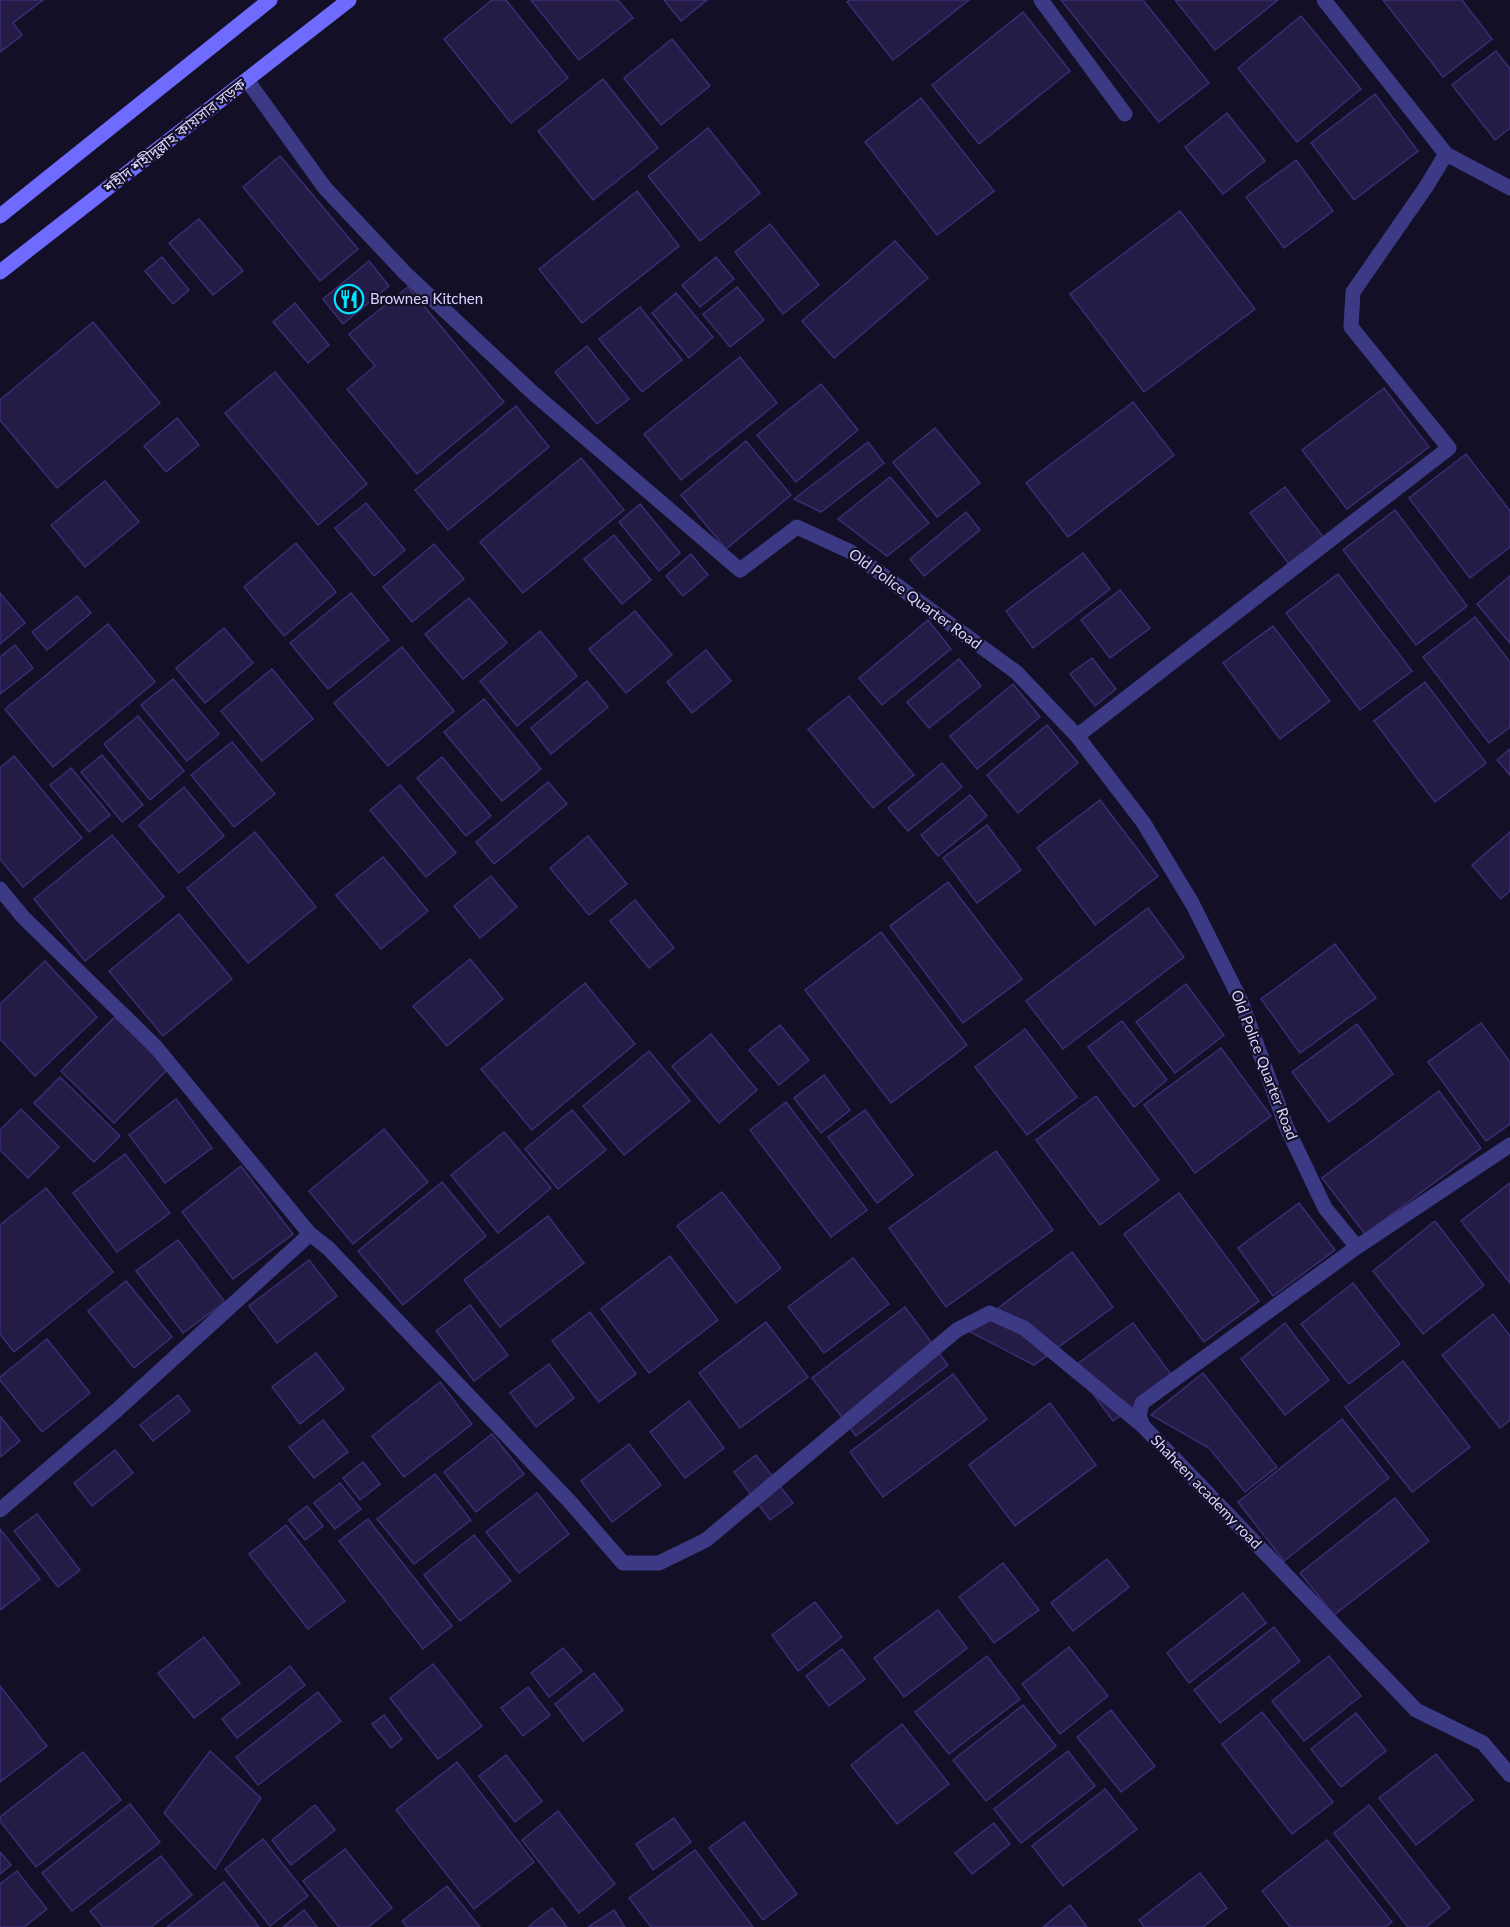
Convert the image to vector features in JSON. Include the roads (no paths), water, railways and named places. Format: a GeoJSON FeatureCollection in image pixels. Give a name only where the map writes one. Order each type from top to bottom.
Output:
{"type":"FeatureCollection","features":[{"type":"Feature","properties":{"kind":"main road"},"geometry":{"type":"LineString","coordinates":[[0,216],[270,0]]}},
{"type":"Feature","properties":{"kind":"main road","name":"শহীদ শহীদুল্লাহ কায়সার সড়ক"},"geometry":{"type":"LineString","coordinates":[[0,272],[350,0]]}},
{"type":"Feature","properties":{"kind":"street"},"geometry":{"type":"LineString","coordinates":[[1041,0],[1125,114]]}},
{"type":"Feature","properties":{"kind":"street"},"geometry":{"type":"LineString","coordinates":[[1324,0],[1446,153],[1510,188]]}},
{"type":"Feature","properties":{"kind":"street","name":"Old Police Quarter Road"},"geometry":{"type":"LineString","coordinates":[[247,80],[325,188],[405,273],[533,393],[740,570],[797,527],[851,552],[1016,672],[1077,736],[1143,822],[1192,903],[1241,1001],[1286,1126],[1324,1208],[1357,1247]]}},
{"type":"Feature","properties":{"kind":"street"},"geometry":{"type":"LineString","coordinates":[[1077,736],[1449,448],[1351,327],[1353,292],[1426,187],[1446,153]]}},
{"type":"Feature","properties":{"kind":"street"},"geometry":{"type":"LineString","coordinates":[[0,889],[23,916],[155,1046],[310,1234],[328,1248],[385,1307],[571,1503],[623,1563],[659,1563],[706,1540],[957,1330],[990,1313],[1024,1328],[1143,1426]]}},
{"type":"Feature","properties":{"kind":"street","name":"Shaheen academy road"},"geometry":{"type":"LineString","coordinates":[[1510,1146],[1357,1247],[1142,1403],[1139,1416],[1143,1426],[1416,1710],[1483,1743],[1510,1775]]}},
{"type":"Feature","properties":{"kind":"street"},"geometry":{"type":"LineString","coordinates":[[0,1510],[117,1410],[310,1234]]}},
{"type":"Feature","properties":{"kind":"place","name":"Brownea Kitchen"},"geometry":{"type":"Point","coordinates":[349,299]}}]}
